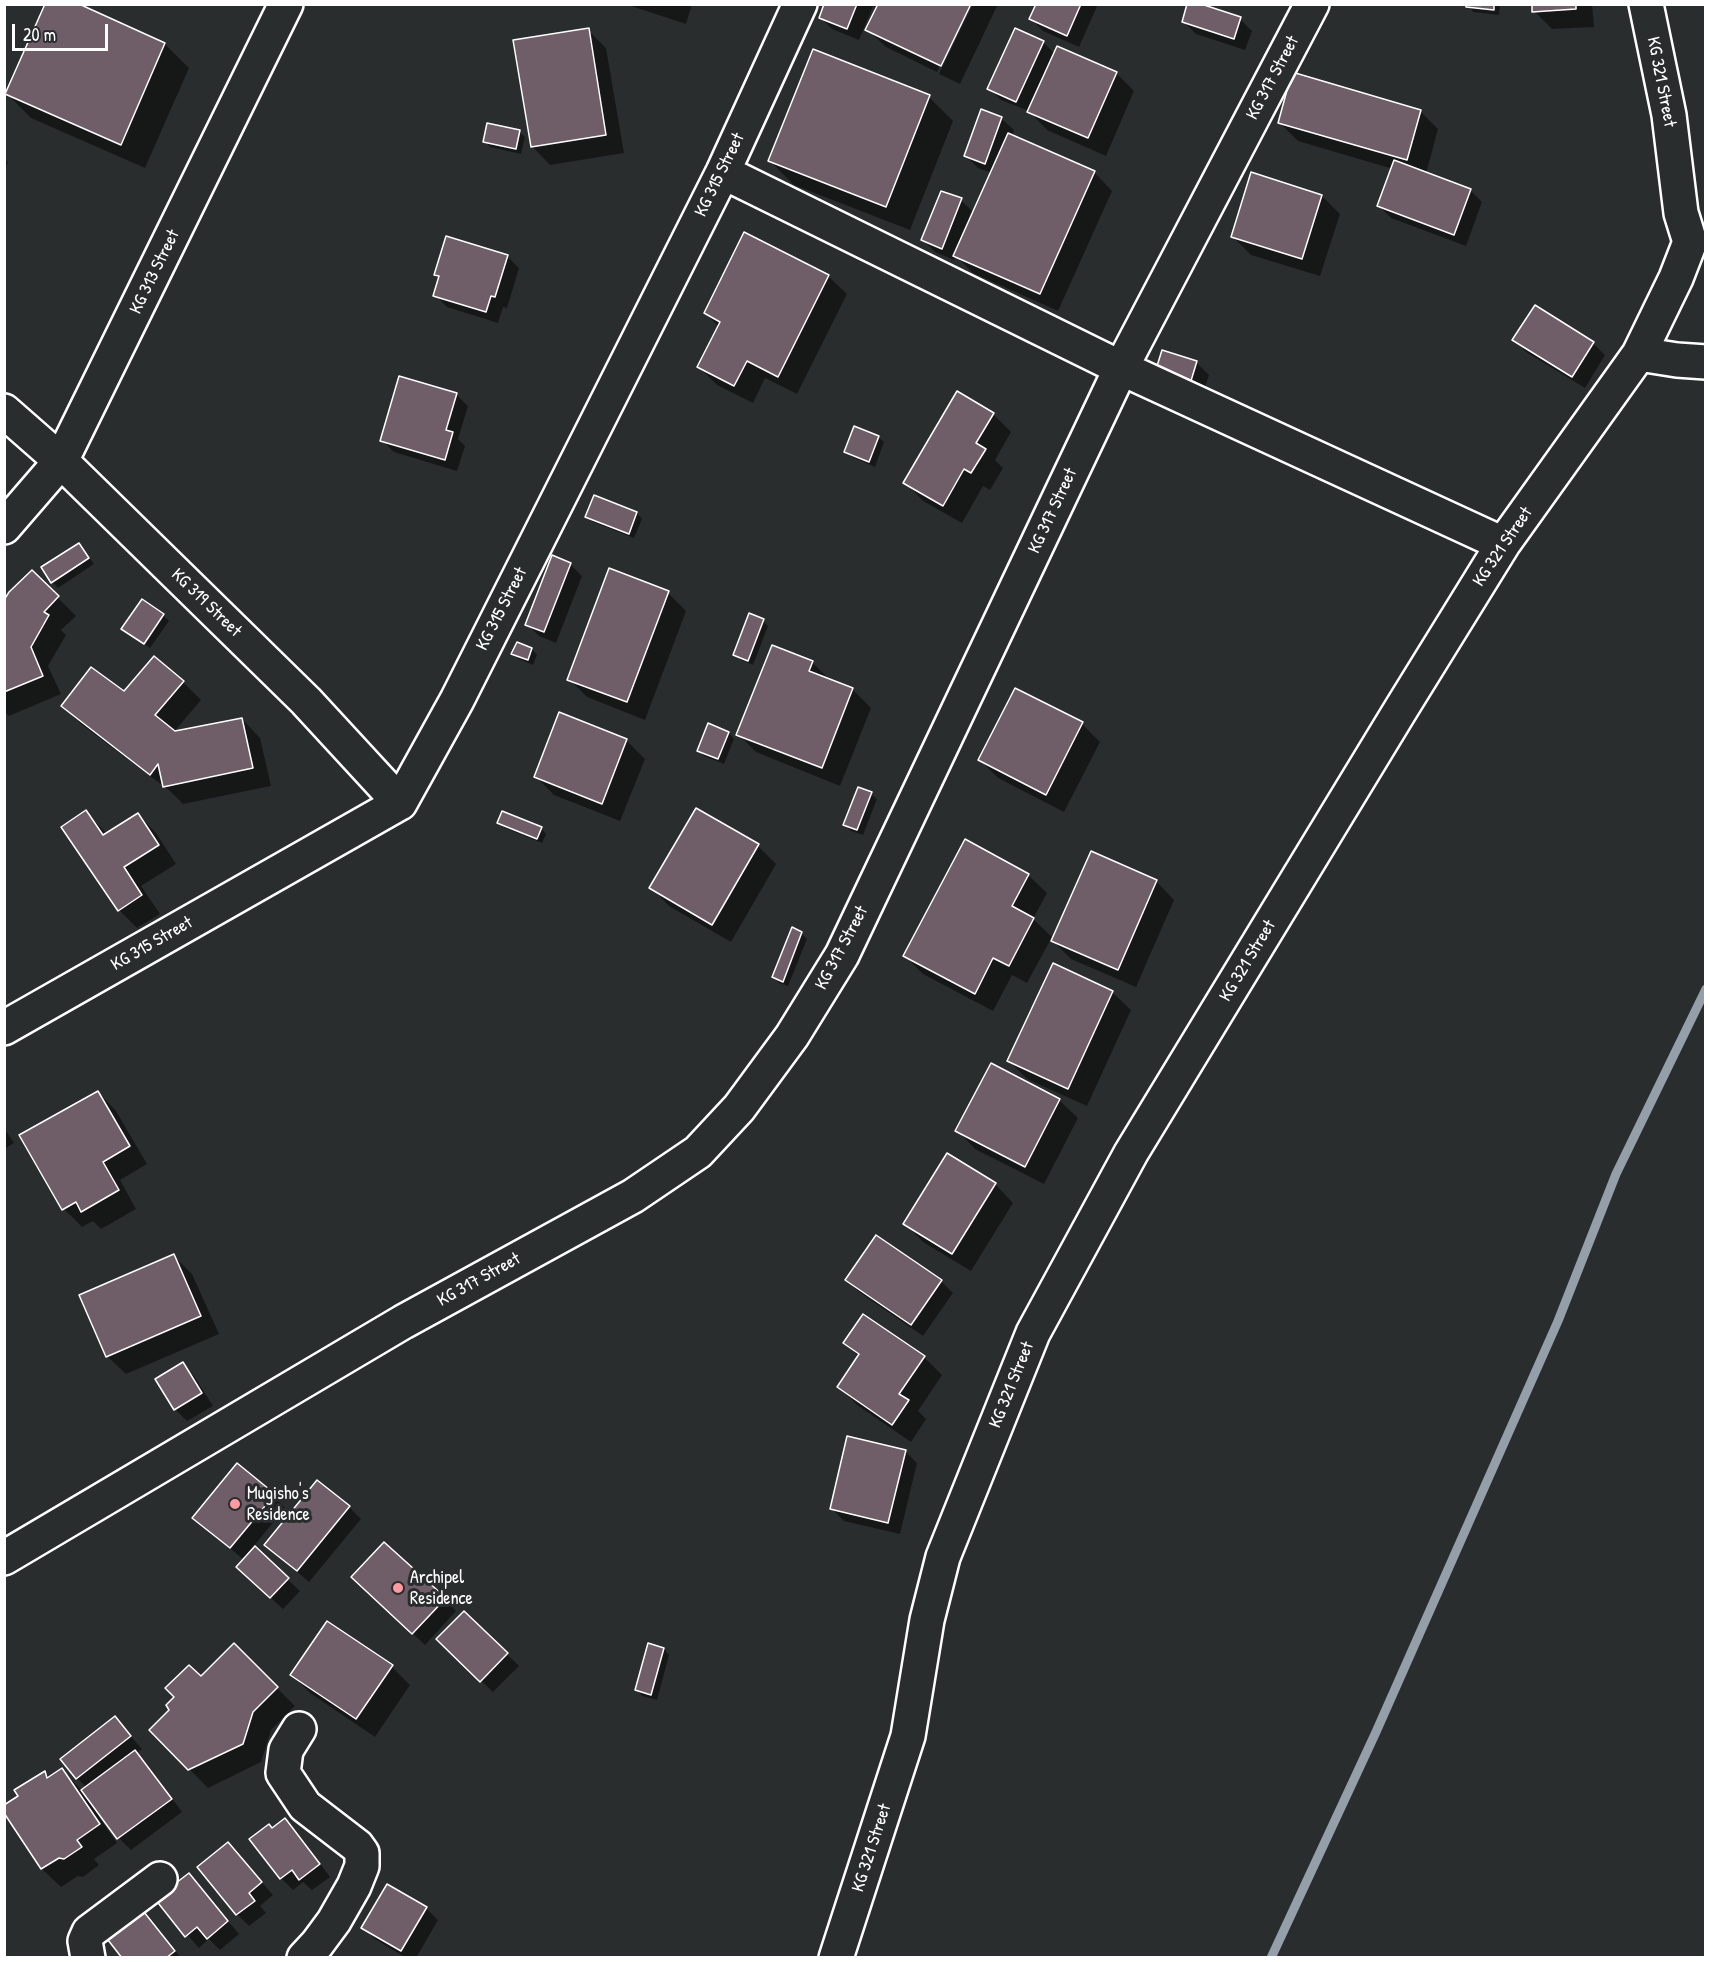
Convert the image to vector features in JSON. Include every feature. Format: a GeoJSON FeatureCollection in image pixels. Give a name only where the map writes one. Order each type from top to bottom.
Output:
{"type":"FeatureCollection","features":[{"type":"Feature","properties":{"kind":"street","name":"KG 313 Street"},"geometry":{"type":"LineString","coordinates":[[4,527],[61,461],[286,4]]}},
{"type":"Feature","properties":{"kind":"street","name":"KG 315 Street"},"geometry":{"type":"LineString","coordinates":[[4,1028],[400,803],[457,700],[723,172],[800,4]]}},
{"type":"Feature","properties":{"kind":"street","name":"KG 317 Street"},"geometry":{"type":"LineString","coordinates":[[4,1558],[403,1322],[633,1196],[698,1152],[739,1108],[792,1036],[842,955],[1120,368],[1312,4]]}},
{"type":"Feature","properties":{"kind":"street","name":"KG 321 Street"},"geometry":{"type":"LineString","coordinates":[[837,1958],[908,1736],[927,1620],[943,1557],[1033,1333],[1131,1153],[1503,544],[1639,354],[1677,278],[1698,248],[1681,213],[1669,115],[1646,4]]}},
{"type":"Feature","properties":{"kind":"street"},"geometry":{"type":"LineString","coordinates":[[723,172],[1120,368],[1503,544]]}},
{"type":"Feature","properties":{"kind":"street"},"geometry":{"type":"LineString","coordinates":[[1639,354],[1706,362]]}},
{"type":"Feature","properties":{"kind":"street","name":"KG 319 Street"},"geometry":{"type":"LineString","coordinates":[[4,411],[61,461],[306,701],[400,803]]}},
{"type":"Feature","properties":{"kind":"street"},"geometry":{"type":"LineString","coordinates":[[299,1729],[286,1750],[283,1773],[304,1806],[357,1846],[362,1853],[362,1866],[354,1886],[334,1921],[304,1958]]}},
{"type":"Feature","properties":{"kind":"street"},"geometry":{"type":"LineString","coordinates":[[88,1958],[85,1941],[89,1932],[160,1879]]}},
{"type":"Feature","properties":{"kind":"building"},"geometry":{"type":"Polygon","coordinates":[[[45,4],[79,4],[165,43],[121,145],[5,94],[45,4]]]}},
{"type":"Feature","properties":{"kind":"building"},"geometry":{"type":"Polygon","coordinates":[[[824,4],[857,4],[847,29],[819,18],[824,4]]]}},
{"type":"Feature","properties":{"kind":"building"},"geometry":{"type":"Polygon","coordinates":[[[878,4],[971,4],[941,66],[865,30],[878,4]]]}},
{"type":"Feature","properties":{"kind":"building"},"geometry":{"type":"Polygon","coordinates":[[[1036,4],[1081,4],[1067,36],[1029,19],[1036,4]]]}},
{"type":"Feature","properties":{"kind":"building"},"geometry":{"type":"Polygon","coordinates":[[[1187,4],[1201,4],[1241,17],[1234,39],[1182,22],[1187,4]]]}},
{"type":"Feature","properties":{"kind":"building"},"geometry":{"type":"Polygon","coordinates":[[[1466,4],[1494,4],[1494,10],[1466,7],[1466,4]]]}},
{"type":"Feature","properties":{"kind":"building"},"geometry":{"type":"Polygon","coordinates":[[[1532,4],[1576,4],[1576,9],[1532,12],[1532,4]]]}},
{"type":"Feature","properties":{"kind":"building"},"geometry":{"type":"Polygon","coordinates":[[[589,28],[606,135],[531,147],[513,40],[589,28]]]}},
{"type":"Feature","properties":{"kind":"building"},"geometry":{"type":"Polygon","coordinates":[[[1015,28],[1044,41],[1016,102],[987,89],[1015,28]]]}},
{"type":"Feature","properties":{"kind":"building"},"geometry":{"type":"Polygon","coordinates":[[[1057,46],[1117,72],[1088,138],[1027,112],[1057,46]]]}},
{"type":"Feature","properties":{"kind":"building"},"geometry":{"type":"Polygon","coordinates":[[[813,49],[930,95],[886,207],[768,161],[813,49]]]}},
{"type":"Feature","properties":{"kind":"building"},"geometry":{"type":"Polygon","coordinates":[[[1292,72],[1421,110],[1407,160],[1278,123],[1292,72]]]}},
{"type":"Feature","properties":{"kind":"building"},"geometry":{"type":"Polygon","coordinates":[[[981,109],[1002,117],[985,164],[964,156],[981,109]]]}},
{"type":"Feature","properties":{"kind":"building"},"geometry":{"type":"Polygon","coordinates":[[[487,123],[520,130],[516,149],[483,142],[487,123]]]}},
{"type":"Feature","properties":{"kind":"building"},"geometry":{"type":"Polygon","coordinates":[[[1008,133],[1095,171],[1040,294],[953,256],[1008,133]]]}},
{"type":"Feature","properties":{"kind":"building"},"geometry":{"type":"Polygon","coordinates":[[[1394,160],[1471,189],[1454,235],[1377,206],[1394,160]]]}},
{"type":"Feature","properties":{"kind":"building"},"geometry":{"type":"Polygon","coordinates":[[[1251,172],[1322,195],[1302,259],[1231,237],[1251,172]]]}},
{"type":"Feature","properties":{"kind":"building"},"geometry":{"type":"Polygon","coordinates":[[[941,191],[962,198],[942,249],[921,240],[941,191]]]}},
{"type":"Feature","properties":{"kind":"building"},"geometry":{"type":"Polygon","coordinates":[[[744,232],[829,275],[778,377],[747,361],[734,386],[697,367],[720,322],[704,313],[744,232]]]}},
{"type":"Feature","properties":{"kind":"building"},"geometry":{"type":"Polygon","coordinates":[[[446,236],[508,255],[495,297],[491,296],[486,312],[433,296],[439,276],[434,275],[446,236]]]}},
{"type":"Feature","properties":{"kind":"building"},"geometry":{"type":"Polygon","coordinates":[[[1535,305],[1594,342],[1572,377],[1512,340],[1535,305]]]}},
{"type":"Feature","properties":{"kind":"building"},"geometry":{"type":"Polygon","coordinates":[[[1162,350],[1197,361],[1187,394],[1152,382],[1162,350]]]}},
{"type":"Feature","properties":{"kind":"building"},"geometry":{"type":"Polygon","coordinates":[[[399,376],[457,393],[446,430],[453,432],[445,460],[380,441],[399,376]]]}},
{"type":"Feature","properties":{"kind":"building"},"geometry":{"type":"Polygon","coordinates":[[[957,391],[994,413],[976,443],[986,449],[971,473],[964,469],[943,506],[903,483],[957,391]]]}},
{"type":"Feature","properties":{"kind":"building"},"geometry":{"type":"Polygon","coordinates":[[[854,426],[879,436],[869,462],[844,452],[854,426]]]}},
{"type":"Feature","properties":{"kind":"building"},"geometry":{"type":"Polygon","coordinates":[[[594,495],[637,512],[629,534],[585,517],[594,495]]]}},
{"type":"Feature","properties":{"kind":"building"},"geometry":{"type":"Polygon","coordinates":[[[79,543],[89,558],[51,583],[41,567],[79,543]]]}},
{"type":"Feature","properties":{"kind":"building"},"geometry":{"type":"Polygon","coordinates":[[[552,555],[571,563],[544,632],[525,625],[552,555]]]}},
{"type":"Feature","properties":{"kind":"building"},"geometry":{"type":"Polygon","coordinates":[[[609,568],[669,591],[627,702],[567,680],[609,568]]]}},
{"type":"Feature","properties":{"kind":"building"},"geometry":{"type":"Polygon","coordinates":[[[32,570],[59,596],[44,612],[49,615],[31,647],[43,676],[4,692],[4,600],[9,592],[32,570]]]}},
{"type":"Feature","properties":{"kind":"building"},"geometry":{"type":"Polygon","coordinates":[[[142,599],[164,614],[144,644],[121,629],[142,599]]]}},
{"type":"Feature","properties":{"kind":"building"},"geometry":{"type":"Polygon","coordinates":[[[749,613],[764,619],[748,661],[733,655],[749,613]]]}},
{"type":"Feature","properties":{"kind":"building"},"geometry":{"type":"Polygon","coordinates":[[[517,642],[532,648],[528,660],[511,654],[517,642]]]}},
{"type":"Feature","properties":{"kind":"building"},"geometry":{"type":"Polygon","coordinates":[[[772,645],[813,661],[809,671],[853,688],[822,768],[736,735],[772,645]]]}},
{"type":"Feature","properties":{"kind":"building"},"geometry":{"type":"Polygon","coordinates":[[[154,656],[184,681],[155,715],[175,731],[242,718],[253,768],[163,787],[158,764],[150,775],[61,706],[91,667],[124,691],[154,656]]]}},
{"type":"Feature","properties":{"kind":"building"},"geometry":{"type":"Polygon","coordinates":[[[1015,688],[1083,722],[1046,795],[978,760],[1015,688]]]}},
{"type":"Feature","properties":{"kind":"building"},"geometry":{"type":"Polygon","coordinates":[[[559,712],[627,739],[602,804],[534,777],[559,712]]]}},
{"type":"Feature","properties":{"kind":"building"},"geometry":{"type":"Polygon","coordinates":[[[708,723],[729,732],[718,759],[697,751],[708,723]]]}},
{"type":"Feature","properties":{"kind":"building"},"geometry":{"type":"Polygon","coordinates":[[[858,787],[872,792],[857,830],[843,825],[858,787]]]}},
{"type":"Feature","properties":{"kind":"building"},"geometry":{"type":"Polygon","coordinates":[[[696,808],[759,844],[712,925],[649,888],[696,808]]]}},
{"type":"Feature","properties":{"kind":"building"},"geometry":{"type":"Polygon","coordinates":[[[86,810],[103,835],[138,813],[159,845],[124,867],[142,895],[118,911],[61,827],[86,810]]]}},
{"type":"Feature","properties":{"kind":"building"},"geometry":{"type":"Polygon","coordinates":[[[502,811],[542,827],[537,839],[497,823],[502,811]]]}},
{"type":"Feature","properties":{"kind":"building"},"geometry":{"type":"Polygon","coordinates":[[[965,839],[1029,874],[1012,906],[1034,918],[1009,966],[993,958],[975,994],[903,956],[965,839]]]}},
{"type":"Feature","properties":{"kind":"building"},"geometry":{"type":"Polygon","coordinates":[[[1091,851],[1157,880],[1118,970],[1051,941],[1091,851]]]}},
{"type":"Feature","properties":{"kind":"building"},"geometry":{"type":"Polygon","coordinates":[[[792,927],[802,932],[783,982],[772,977],[792,927]]]}},
{"type":"Feature","properties":{"kind":"building"},"geometry":{"type":"Polygon","coordinates":[[[1053,963],[1113,991],[1068,1089],[1007,1061],[1053,963]]]}},
{"type":"Feature","properties":{"kind":"building"},"geometry":{"type":"Polygon","coordinates":[[[991,1063],[1060,1099],[1025,1167],[955,1131],[991,1063]]]}},
{"type":"Feature","properties":{"kind":"building"},"geometry":{"type":"Polygon","coordinates":[[[98,1091],[130,1146],[103,1162],[119,1190],[81,1212],[76,1202],[62,1210],[19,1135],[98,1091]]]}},
{"type":"Feature","properties":{"kind":"building"},"geometry":{"type":"Polygon","coordinates":[[[947,1153],[996,1183],[952,1254],[903,1224],[947,1153]]]}},
{"type":"Feature","properties":{"kind":"building"},"geometry":{"type":"Polygon","coordinates":[[[876,1235],[942,1280],[911,1325],[845,1280],[876,1235]]]}},
{"type":"Feature","properties":{"kind":"building"},"geometry":{"type":"Polygon","coordinates":[[[174,1254],[201,1316],[106,1357],[79,1295],[174,1254]]]}},
{"type":"Feature","properties":{"kind":"building"},"geometry":{"type":"Polygon","coordinates":[[[863,1314],[925,1356],[899,1394],[909,1400],[892,1425],[837,1387],[859,1354],[843,1343],[863,1314]]]}},
{"type":"Feature","properties":{"kind":"building"},"geometry":{"type":"Polygon","coordinates":[[[183,1362],[202,1393],[174,1410],[155,1379],[183,1362]]]}},
{"type":"Feature","properties":{"kind":"building"},"geometry":{"type":"Polygon","coordinates":[[[847,1436],[906,1450],[888,1523],[830,1509],[847,1436]]]}},
{"type":"Feature","properties":{"kind":"building","name":"Mugisho's Residence"},"geometry":{"type":"Polygon","coordinates":[[[237,1463],[275,1494],[230,1548],[192,1518],[237,1463]]]}},
{"type":"Feature","properties":{"kind":"building"},"geometry":{"type":"Polygon","coordinates":[[[317,1480],[350,1506],[297,1571],[264,1545],[317,1480]]]}},
{"type":"Feature","properties":{"kind":"building","name":"Archipel Residence"},"geometry":{"type":"Polygon","coordinates":[[[384,1542],[446,1598],[412,1634],[351,1577],[384,1542]]]}},
{"type":"Feature","properties":{"kind":"building"},"geometry":{"type":"Polygon","coordinates":[[[255,1546],[289,1578],[270,1598],[236,1567],[255,1546]]]}},
{"type":"Feature","properties":{"kind":"building"},"geometry":{"type":"Polygon","coordinates":[[[464,1611],[508,1653],[480,1682],[436,1639],[464,1611]]]}},
{"type":"Feature","properties":{"kind":"building"},"geometry":{"type":"Polygon","coordinates":[[[327,1621],[393,1665],[356,1719],[290,1675],[327,1621]]]}},
{"type":"Feature","properties":{"kind":"building"},"geometry":{"type":"Polygon","coordinates":[[[234,1643],[278,1687],[253,1712],[243,1744],[188,1770],[149,1730],[169,1710],[166,1705],[174,1697],[165,1688],[189,1665],[201,1676],[234,1643]]]}},
{"type":"Feature","properties":{"kind":"building"},"geometry":{"type":"Polygon","coordinates":[[[648,1643],[664,1648],[651,1695],[635,1690],[648,1643]]]}},
{"type":"Feature","properties":{"kind":"building"},"geometry":{"type":"Polygon","coordinates":[[[115,1716],[131,1736],[76,1779],[60,1759],[115,1716]]]}},
{"type":"Feature","properties":{"kind":"building"},"geometry":{"type":"Polygon","coordinates":[[[135,1750],[172,1799],[117,1839],[81,1790],[135,1750]]]}},
{"type":"Feature","properties":{"kind":"building"},"geometry":{"type":"Polygon","coordinates":[[[62,1768],[100,1824],[77,1840],[82,1847],[64,1859],[59,1858],[41,1869],[4,1813],[4,1805],[18,1796],[14,1790],[45,1771],[47,1778],[62,1768]]]}},
{"type":"Feature","properties":{"kind":"building"},"geometry":{"type":"Polygon","coordinates":[[[285,1818],[320,1864],[299,1880],[292,1870],[280,1879],[249,1839],[269,1824],[272,1828],[285,1818]]]}},
{"type":"Feature","properties":{"kind":"building"},"geometry":{"type":"Polygon","coordinates":[[[228,1842],[262,1882],[249,1893],[255,1901],[236,1915],[197,1867],[228,1842]]]}},
{"type":"Feature","properties":{"kind":"building"},"geometry":{"type":"Polygon","coordinates":[[[189,1873],[228,1921],[207,1939],[197,1927],[185,1937],[155,1899],[189,1873]]]}},
{"type":"Feature","properties":{"kind":"building"},"geometry":{"type":"Polygon","coordinates":[[[387,1884],[427,1907],[401,1951],[361,1928],[387,1884]]]}},
{"type":"Feature","properties":{"kind":"building"},"geometry":{"type":"Polygon","coordinates":[[[144,1912],[175,1951],[166,1958],[122,1958],[108,1940],[144,1912]]]}},
{"type":"Feature","properties":{"kind":"waterway"},"geometry":{"type":"LineString","coordinates":[[1271,1958],[1376,1732],[1558,1321],[1616,1174],[1706,989]]}},
{"type":"Feature","properties":{"kind":"place","name":"Mugisho's Residence"},"geometry":{"type":"Point","coordinates":[235,1504]}},
{"type":"Feature","properties":{"kind":"place","name":"Archipel Residence"},"geometry":{"type":"Point","coordinates":[398,1588]}}]}
